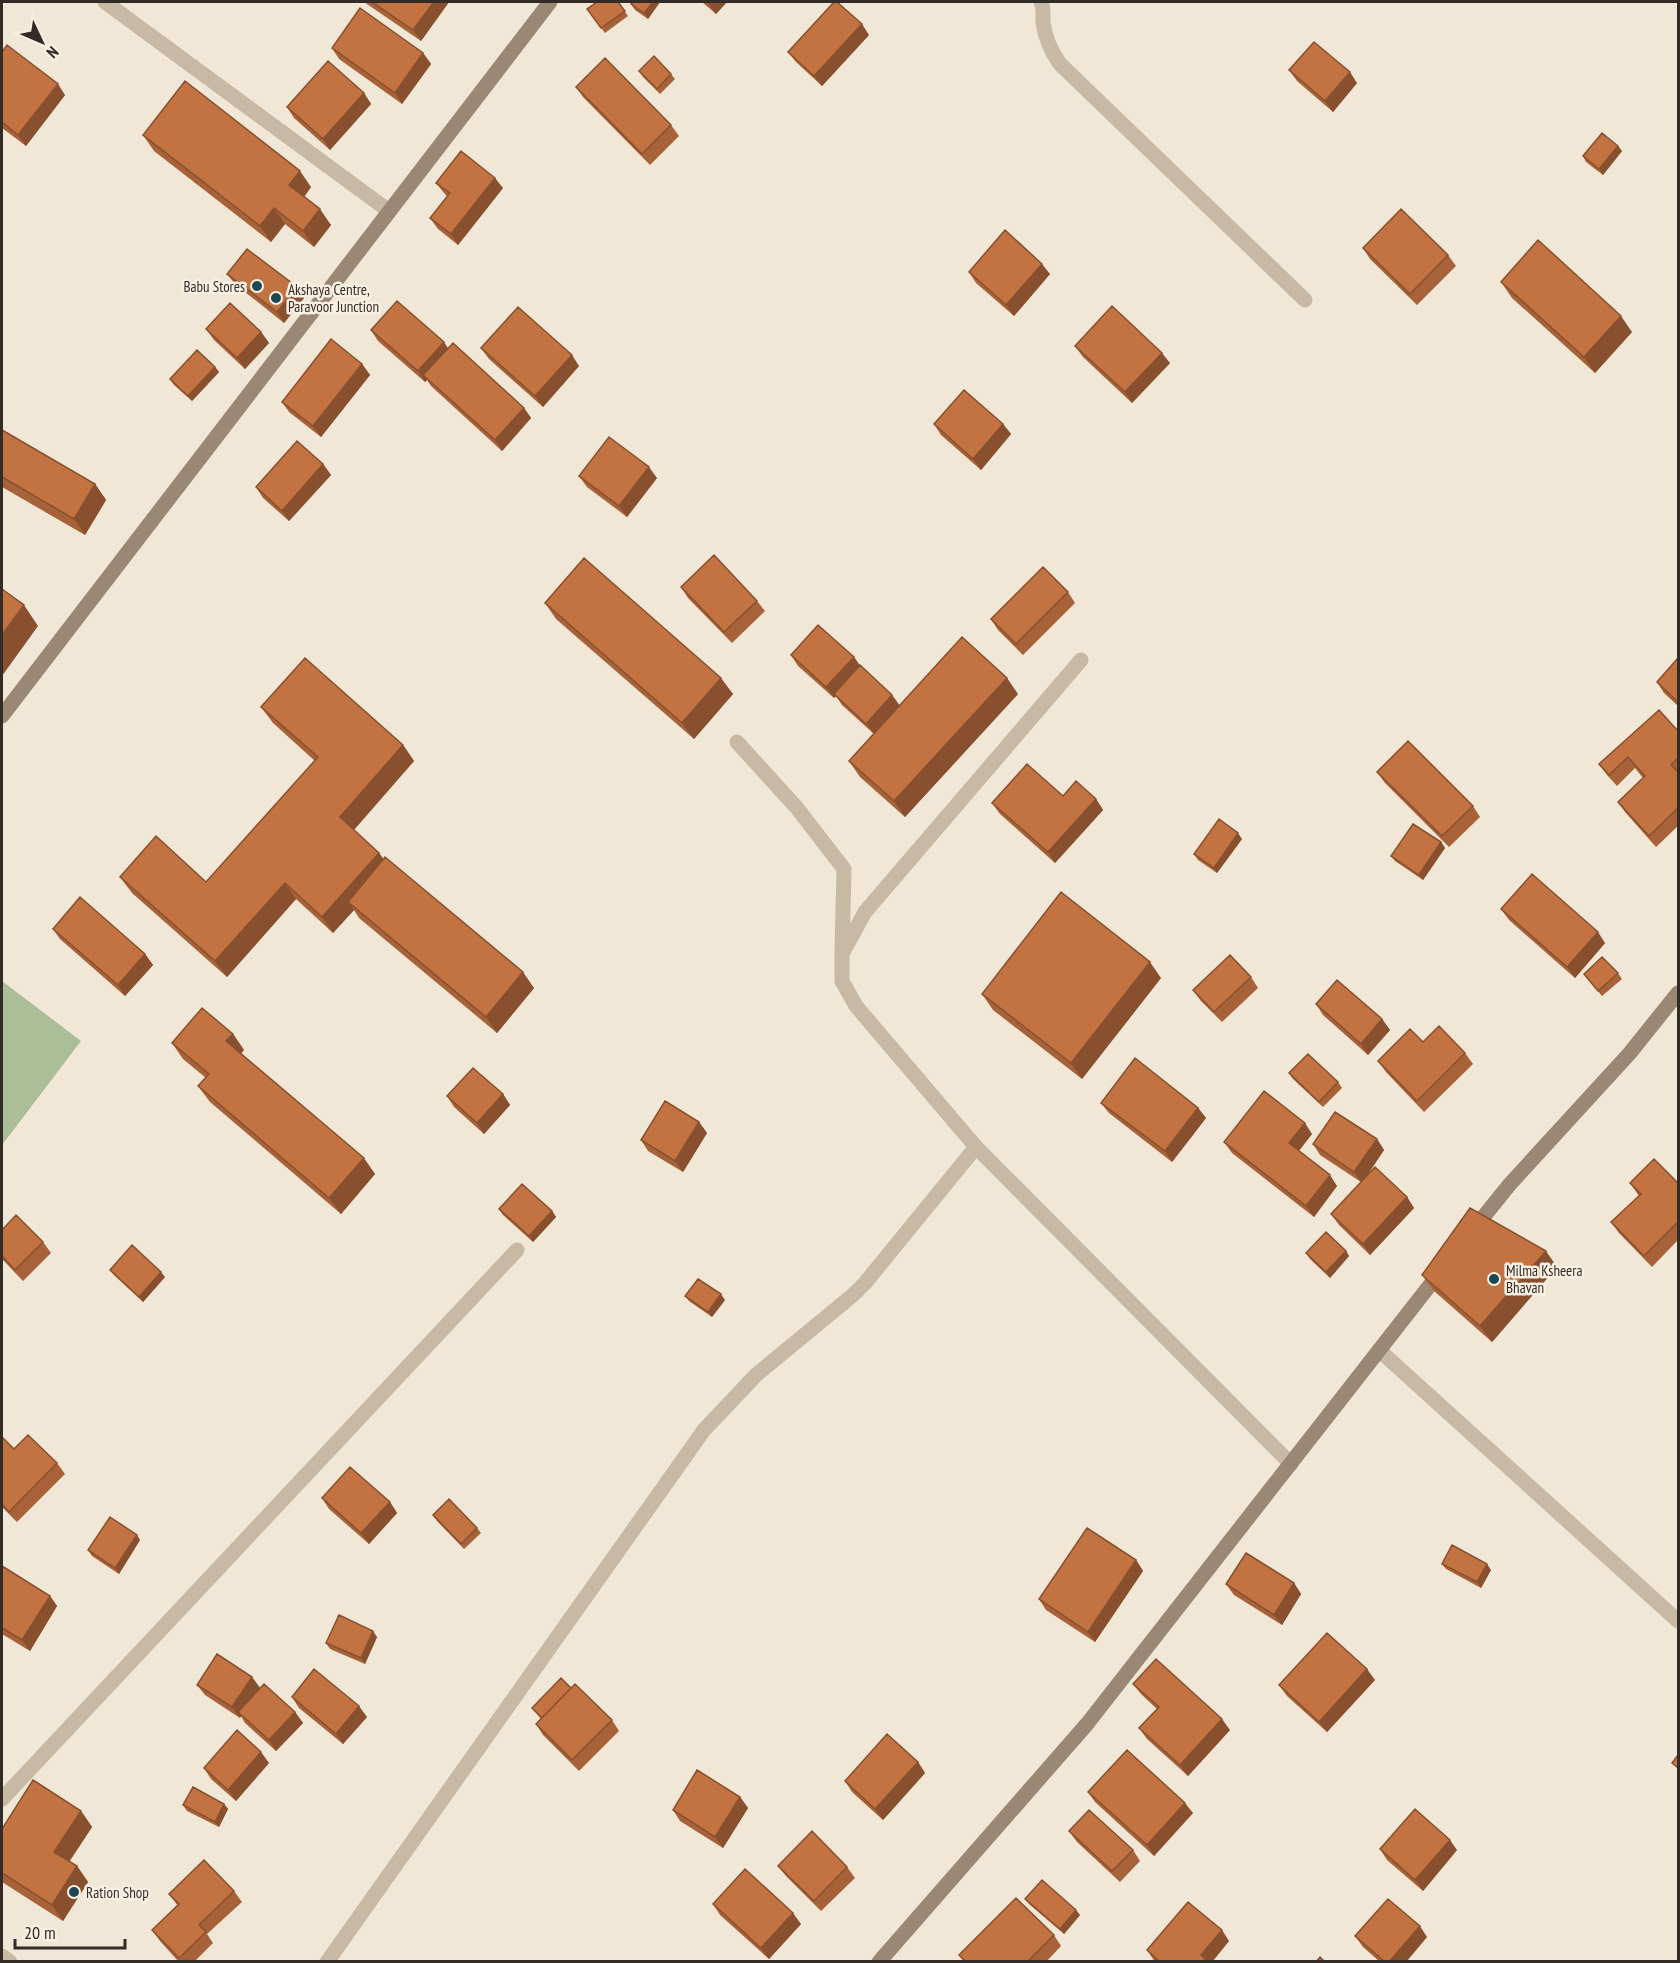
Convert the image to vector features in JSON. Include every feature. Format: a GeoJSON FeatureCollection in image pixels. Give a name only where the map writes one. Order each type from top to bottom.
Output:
{"type":"FeatureCollection","features":[{"type":"Feature","properties":{"kind":"street"},"geometry":{"type":"LineString","coordinates":[[105,2],[389,211]]}},
{"type":"Feature","properties":{"kind":"street"},"geometry":{"type":"LineString","coordinates":[[2,716],[550,2]]}},
{"type":"Feature","properties":{"kind":"street"},"geometry":{"type":"LineString","coordinates":[[1041,2],[1044,9],[1046,41],[1060,64],[1305,300]]}},
{"type":"Feature","properties":{"kind":"street"},"geometry":{"type":"LineString","coordinates":[[842,954],[865,912],[1081,660]]}},
{"type":"Feature","properties":{"kind":"street"},"geometry":{"type":"LineString","coordinates":[[737,742],[797,808],[844,869],[842,981],[856,1006],[976,1147],[1291,1464]]}},
{"type":"Feature","properties":{"kind":"street"},"geometry":{"type":"LineString","coordinates":[[1466,1239],[1510,1184],[1629,1054],[1678,993]]}},
{"type":"Feature","properties":{"kind":"street"},"geometry":{"type":"LineString","coordinates":[[327,1962],[704,1430],[756,1375],[859,1289],[976,1147]]}},
{"type":"Feature","properties":{"kind":"street"},"geometry":{"type":"LineString","coordinates":[[2,1799],[517,1250]]}},
{"type":"Feature","properties":{"kind":"street"},"geometry":{"type":"LineString","coordinates":[[879,1962],[1087,1724],[1452,1258]]}},
{"type":"Feature","properties":{"kind":"street"},"geometry":{"type":"LineString","coordinates":[[1379,1350],[1678,1621]]}},
{"type":"Feature","properties":{"kind":"street"},"geometry":{"type":"LineString","coordinates":[[2,1956],[10,1962]]}},
{"type":"Feature","properties":{"kind":"green space"},"geometry":{"type":"Polygon","coordinates":[[[2,981],[81,1041],[2,1145],[2,981]]]}},
{"type":"Feature","properties":{"kind":"building"},"geometry":{"type":"Polygon","coordinates":[[[372,2],[434,2],[413,30],[372,2]]]}},
{"type":"Feature","properties":{"kind":"building"},"geometry":{"type":"Polygon","coordinates":[[[597,2],[618,2],[625,11],[601,28],[587,9],[597,2]]]}},
{"type":"Feature","properties":{"kind":"building"},"geometry":{"type":"Polygon","coordinates":[[[633,2],[653,2],[644,13],[631,4],[633,2]]]}},
{"type":"Feature","properties":{"kind":"building"},"geometry":{"type":"Polygon","coordinates":[[[834,2],[837,2],[862,24],[814,76],[788,52],[834,2]]]}},
{"type":"Feature","properties":{"kind":"building"},"geometry":{"type":"Polygon","coordinates":[[[360,8],[423,53],[395,93],[332,48],[360,8]]]}},
{"type":"Feature","properties":{"kind":"building"},"geometry":{"type":"Polygon","coordinates":[[[1314,42],[1350,72],[1325,101],[1289,70],[1314,42]]]}},
{"type":"Feature","properties":{"kind":"building"},"geometry":{"type":"Polygon","coordinates":[[[7,45],[58,84],[18,135],[2,122],[2,52],[7,45]]]}},
{"type":"Feature","properties":{"kind":"building"},"geometry":{"type":"Polygon","coordinates":[[[654,56],[671,74],[657,89],[639,71],[654,56]]]}},
{"type":"Feature","properties":{"kind":"building"},"geometry":{"type":"Polygon","coordinates":[[[605,58],[671,125],[642,154],[576,87],[605,58]]]}},
{"type":"Feature","properties":{"kind":"building"},"geometry":{"type":"Polygon","coordinates":[[[328,61],[364,93],[323,139],[287,107],[328,61]]]}},
{"type":"Feature","properties":{"kind":"building"},"geometry":{"type":"Polygon","coordinates":[[[185,81],[300,171],[289,185],[320,209],[303,231],[274,208],[260,226],[143,135],[185,81]]]}},
{"type":"Feature","properties":{"kind":"building"},"geometry":{"type":"Polygon","coordinates":[[[1602,133],[1618,146],[1599,169],[1583,156],[1602,133]]]}},
{"type":"Feature","properties":{"kind":"building"},"geometry":{"type":"Polygon","coordinates":[[[461,151],[495,178],[451,234],[430,218],[450,193],[436,183],[461,151]]]}},
{"type":"Feature","properties":{"kind":"building"},"geometry":{"type":"Polygon","coordinates":[[[1401,209],[1448,255],[1410,294],[1363,248],[1401,209]]]}},
{"type":"Feature","properties":{"kind":"building"},"geometry":{"type":"Polygon","coordinates":[[[1005,230],[1042,264],[1006,305],[969,272],[1005,230]]]}},
{"type":"Feature","properties":{"kind":"building"},"geometry":{"type":"Polygon","coordinates":[[[1538,240],[1621,316],[1584,357],[1501,282],[1538,240]]]}},
{"type":"Feature","properties":{"kind":"building"},"geometry":{"type":"Polygon","coordinates":[[[247,249],[297,287],[277,312],[227,274],[247,249]]]}},
{"type":"Feature","properties":{"kind":"building"},"geometry":{"type":"Polygon","coordinates":[[[397,301],[444,342],[418,371],[371,330],[397,301]]]}},
{"type":"Feature","properties":{"kind":"building"},"geometry":{"type":"Polygon","coordinates":[[[230,303],[261,332],[237,358],[206,329],[230,303]]]}},
{"type":"Feature","properties":{"kind":"building"},"geometry":{"type":"Polygon","coordinates":[[[1112,306],[1162,353],[1125,392],[1075,346],[1112,306]]]}},
{"type":"Feature","properties":{"kind":"building"},"geometry":{"type":"Polygon","coordinates":[[[518,307],[572,355],[535,396],[481,348],[518,307]]]}},
{"type":"Feature","properties":{"kind":"building"},"geometry":{"type":"Polygon","coordinates":[[[331,339],[362,364],[313,426],[282,402],[331,339]]]}},
{"type":"Feature","properties":{"kind":"building"},"geometry":{"type":"Polygon","coordinates":[[[453,343],[524,408],[495,440],[423,375],[453,343]]]}},
{"type":"Feature","properties":{"kind":"building"},"geometry":{"type":"Polygon","coordinates":[[[197,350],[215,367],[188,396],[170,379],[197,350]]]}},
{"type":"Feature","properties":{"kind":"building"},"geometry":{"type":"Polygon","coordinates":[[[964,390],[1003,424],[973,459],[934,424],[964,390]]]}},
{"type":"Feature","properties":{"kind":"building"},"geometry":{"type":"Polygon","coordinates":[[[2,430],[95,484],[74,519],[2,477],[2,430]]]}},
{"type":"Feature","properties":{"kind":"building"},"geometry":{"type":"Polygon","coordinates":[[[609,437],[649,467],[619,506],[579,476],[609,437]]]}},
{"type":"Feature","properties":{"kind":"building"},"geometry":{"type":"Polygon","coordinates":[[[297,441],[323,464],[282,511],[256,487],[297,441]]]}},
{"type":"Feature","properties":{"kind":"building"},"geometry":{"type":"Polygon","coordinates":[[[714,555],[757,601],[724,632],[681,587],[714,555]]]}},
{"type":"Feature","properties":{"kind":"building"},"geometry":{"type":"Polygon","coordinates":[[[584,558],[721,678],[682,723],[545,603],[584,558]]]}},
{"type":"Feature","properties":{"kind":"building"},"geometry":{"type":"Polygon","coordinates":[[[1043,567],[1068,592],[1016,644],[991,619],[1043,567]]]}},
{"type":"Feature","properties":{"kind":"building"},"geometry":{"type":"Polygon","coordinates":[[[2,589],[24,605],[2,635],[2,589]]]}},
{"type":"Feature","properties":{"kind":"building"},"geometry":{"type":"Polygon","coordinates":[[[818,625],[854,657],[826,687],[791,655],[818,625]]]}},
{"type":"Feature","properties":{"kind":"building"},"geometry":{"type":"Polygon","coordinates":[[[962,637],[1007,678],[894,801],[849,761],[962,637]]]}},
{"type":"Feature","properties":{"kind":"building"},"geometry":{"type":"Polygon","coordinates":[[[305,658],[403,745],[340,817],[379,853],[322,917],[285,883],[215,961],[120,877],[156,836],[206,882],[318,757],[261,707],[305,658]]]}},
{"type":"Feature","properties":{"kind":"building"},"geometry":{"type":"Polygon","coordinates":[[[1678,658],[1678,702],[1657,682],[1678,658]]]}},
{"type":"Feature","properties":{"kind":"building"},"geometry":{"type":"Polygon","coordinates":[[[860,665],[892,695],[866,724],[834,694],[860,665]]]}},
{"type":"Feature","properties":{"kind":"building"},"geometry":{"type":"Polygon","coordinates":[[[1659,710],[1678,731],[1678,758],[1671,765],[1678,772],[1678,808],[1649,836],[1618,802],[1645,776],[1628,757],[1609,775],[1599,764],[1659,710]]]}},
{"type":"Feature","properties":{"kind":"building"},"geometry":{"type":"Polygon","coordinates":[[[1408,741],[1473,806],[1442,836],[1377,772],[1408,741]]]}},
{"type":"Feature","properties":{"kind":"building"},"geometry":{"type":"Polygon","coordinates":[[[1027,764],[1063,796],[1076,781],[1096,799],[1048,852],[992,803],[1027,764]]]}},
{"type":"Feature","properties":{"kind":"building"},"geometry":{"type":"Polygon","coordinates":[[[1219,819],[1238,833],[1214,868],[1194,854],[1219,819]]]}},
{"type":"Feature","properties":{"kind":"building"},"geometry":{"type":"Polygon","coordinates":[[[1413,824],[1441,842],[1419,875],[1391,856],[1413,824]]]}},
{"type":"Feature","properties":{"kind":"building"},"geometry":{"type":"Polygon","coordinates":[[[385,857],[523,972],[486,1017],[348,902],[385,857]]]}},
{"type":"Feature","properties":{"kind":"building"},"geometry":{"type":"Polygon","coordinates":[[[1532,874],[1598,932],[1567,967],[1501,909],[1532,874]]]}},
{"type":"Feature","properties":{"kind":"building"},"geometry":{"type":"Polygon","coordinates":[[[1061,892],[1150,962],[1071,1063],[982,994],[1061,892]]]}},
{"type":"Feature","properties":{"kind":"building"},"geometry":{"type":"Polygon","coordinates":[[[80,897],[145,954],[118,985],[53,929],[80,897]]]}},
{"type":"Feature","properties":{"kind":"building"},"geometry":{"type":"Polygon","coordinates":[[[1230,955],[1251,977],[1214,1012],[1193,990],[1230,955]]]}},
{"type":"Feature","properties":{"kind":"building"},"geometry":{"type":"Polygon","coordinates":[[[1602,957],[1618,973],[1598,991],[1584,974],[1602,957]]]}},
{"type":"Feature","properties":{"kind":"building"},"geometry":{"type":"Polygon","coordinates":[[[1337,980],[1382,1019],[1361,1044],[1316,1004],[1337,980]]]}},
{"type":"Feature","properties":{"kind":"building"},"geometry":{"type":"Polygon","coordinates":[[[202,1008],[233,1034],[226,1041],[364,1158],[329,1198],[198,1086],[209,1074],[172,1043],[202,1008]]]}},
{"type":"Feature","properties":{"kind":"building"},"geometry":{"type":"Polygon","coordinates":[[[1439,1026],[1465,1053],[1417,1101],[1378,1061],[1410,1029],[1423,1042],[1439,1026]]]}},
{"type":"Feature","properties":{"kind":"building"},"geometry":{"type":"Polygon","coordinates":[[[1308,1054],[1338,1082],[1319,1102],[1289,1073],[1308,1054]]]}},
{"type":"Feature","properties":{"kind":"building"},"geometry":{"type":"Polygon","coordinates":[[[1135,1058],[1198,1108],[1165,1151],[1101,1103],[1135,1058]]]}},
{"type":"Feature","properties":{"kind":"building"},"geometry":{"type":"Polygon","coordinates":[[[473,1068],[503,1094],[477,1123],[447,1096],[473,1068]]]}},
{"type":"Feature","properties":{"kind":"building"},"geometry":{"type":"Polygon","coordinates":[[[1264,1091],[1305,1123],[1289,1143],[1330,1175],[1306,1206],[1224,1142],[1264,1091]]]}},
{"type":"Feature","properties":{"kind":"building"},"geometry":{"type":"Polygon","coordinates":[[[665,1101],[699,1122],[675,1161],[641,1140],[665,1101]]]}},
{"type":"Feature","properties":{"kind":"building"},"geometry":{"type":"Polygon","coordinates":[[[1335,1112],[1377,1139],[1354,1172],[1313,1144],[1335,1112]]]}},
{"type":"Feature","properties":{"kind":"building"},"geometry":{"type":"Polygon","coordinates":[[[1654,1159],[1678,1183],[1678,1222],[1644,1256],[1611,1222],[1641,1194],[1630,1183],[1654,1159]]]}},
{"type":"Feature","properties":{"kind":"building"},"geometry":{"type":"Polygon","coordinates":[[[1375,1167],[1407,1197],[1363,1244],[1331,1214],[1375,1167]]]}},
{"type":"Feature","properties":{"kind":"building"},"geometry":{"type":"Polygon","coordinates":[[[522,1184],[552,1211],[529,1236],[499,1209],[522,1184]]]}},
{"type":"Feature","properties":{"kind":"building","name":"Milma Ksheera Bhavan"},"geometry":{"type":"Polygon","coordinates":[[[1470,1208],[1546,1251],[1480,1326],[1422,1275],[1470,1208]]]}},
{"type":"Feature","properties":{"kind":"building"},"geometry":{"type":"Polygon","coordinates":[[[16,1215],[43,1242],[15,1270],[2,1256],[2,1230],[16,1215]]]}},
{"type":"Feature","properties":{"kind":"building"},"geometry":{"type":"Polygon","coordinates":[[[1326,1232],[1346,1251],[1326,1272],[1306,1253],[1326,1232]]]}},
{"type":"Feature","properties":{"kind":"building"},"geometry":{"type":"Polygon","coordinates":[[[132,1245],[161,1272],[139,1297],[110,1270],[132,1245]]]}},
{"type":"Feature","properties":{"kind":"building"},"geometry":{"type":"Polygon","coordinates":[[[698,1279],[721,1294],[708,1312],[685,1296],[698,1279]]]}},
{"type":"Feature","properties":{"kind":"building"},"geometry":{"type":"Polygon","coordinates":[[[28,1435],[57,1463],[9,1512],[2,1504],[2,1437],[14,1449],[28,1435]]]}},
{"type":"Feature","properties":{"kind":"building"},"geometry":{"type":"Polygon","coordinates":[[[350,1467],[390,1502],[361,1533],[322,1498],[350,1467]]]}},
{"type":"Feature","properties":{"kind":"building"},"geometry":{"type":"Polygon","coordinates":[[[449,1499],[477,1528],[461,1544],[433,1515],[449,1499]]]}},
{"type":"Feature","properties":{"kind":"building"},"geometry":{"type":"Polygon","coordinates":[[[110,1517],[137,1535],[115,1568],[88,1550],[110,1517]]]}},
{"type":"Feature","properties":{"kind":"building"},"geometry":{"type":"Polygon","coordinates":[[[1087,1528],[1136,1560],[1088,1632],[1039,1599],[1087,1528]]]}},
{"type":"Feature","properties":{"kind":"building"},"geometry":{"type":"Polygon","coordinates":[[[1452,1545],[1487,1564],[1477,1582],[1442,1564],[1452,1545]]]}},
{"type":"Feature","properties":{"kind":"building"},"geometry":{"type":"Polygon","coordinates":[[[1246,1553],[1294,1583],[1274,1615],[1226,1584],[1246,1553]]]}},
{"type":"Feature","properties":{"kind":"building"},"geometry":{"type":"Polygon","coordinates":[[[2,1566],[50,1596],[22,1640],[2,1628],[2,1566]]]}},
{"type":"Feature","properties":{"kind":"building"},"geometry":{"type":"Polygon","coordinates":[[[339,1615],[373,1631],[361,1658],[326,1643],[339,1615]]]}},
{"type":"Feature","properties":{"kind":"building"},"geometry":{"type":"Polygon","coordinates":[[[1327,1633],[1367,1669],[1319,1722],[1279,1685],[1327,1633]]]}},
{"type":"Feature","properties":{"kind":"building"},"geometry":{"type":"Polygon","coordinates":[[[217,1654],[252,1677],[232,1707],[197,1685],[217,1654]]]}},
{"type":"Feature","properties":{"kind":"building"},"geometry":{"type":"Polygon","coordinates":[[[1156,1659],[1222,1719],[1180,1765],[1139,1728],[1159,1707],[1133,1684],[1156,1659]]]}},
{"type":"Feature","properties":{"kind":"building"},"geometry":{"type":"Polygon","coordinates":[[[314,1669],[359,1706],[336,1734],[292,1697],[314,1669]]]}},
{"type":"Feature","properties":{"kind":"building"},"geometry":{"type":"Polygon","coordinates":[[[561,1678],[571,1688],[542,1718],[532,1708],[561,1678]]]}},
{"type":"Feature","properties":{"kind":"building"},"geometry":{"type":"Polygon","coordinates":[[[264,1684],[295,1712],[269,1740],[238,1712],[264,1684]]]}},
{"type":"Feature","properties":{"kind":"building"},"geometry":{"type":"Polygon","coordinates":[[[575,1684],[612,1720],[572,1760],[536,1724],[575,1684]]]}},
{"type":"Feature","properties":{"kind":"building"},"geometry":{"type":"Polygon","coordinates":[[[237,1730],[261,1752],[228,1790],[204,1768],[237,1730]]]}},
{"type":"Feature","properties":{"kind":"building"},"geometry":{"type":"Polygon","coordinates":[[[887,1734],[918,1762],[875,1809],[845,1781],[887,1734]]]}},
{"type":"Feature","properties":{"kind":"building"},"geometry":{"type":"Polygon","coordinates":[[[1127,1750],[1185,1803],[1147,1845],[1088,1792],[1127,1750]]]}},
{"type":"Feature","properties":{"kind":"building"},"geometry":{"type":"Polygon","coordinates":[[[1678,1755],[1678,1768],[1672,1763],[1678,1755]]]}},
{"type":"Feature","properties":{"kind":"building"},"geometry":{"type":"Polygon","coordinates":[[[697,1770],[740,1797],[715,1837],[673,1810],[697,1770]]]}},
{"type":"Feature","properties":{"kind":"building"},"geometry":{"type":"Polygon","coordinates":[[[33,1780],[81,1811],[54,1852],[77,1866],[52,1905],[2,1873],[2,1829],[33,1780]]]}},
{"type":"Feature","properties":{"kind":"building"},"geometry":{"type":"Polygon","coordinates":[[[193,1787],[224,1804],[215,1822],[183,1805],[193,1787]]]}},
{"type":"Feature","properties":{"kind":"building"},"geometry":{"type":"Polygon","coordinates":[[[1415,1809],[1450,1840],[1415,1880],[1380,1849],[1415,1809]]]}},
{"type":"Feature","properties":{"kind":"building"},"geometry":{"type":"Polygon","coordinates":[[[1089,1810],[1133,1850],[1112,1871],[1069,1831],[1089,1810]]]}},
{"type":"Feature","properties":{"kind":"building"},"geometry":{"type":"Polygon","coordinates":[[[812,1831],[847,1867],[814,1901],[778,1866],[812,1831]]]}},
{"type":"Feature","properties":{"kind":"building"},"geometry":{"type":"Polygon","coordinates":[[[204,1860],[234,1891],[199,1925],[206,1932],[179,1958],[152,1930],[179,1904],[169,1894],[204,1860]]]}},
{"type":"Feature","properties":{"kind":"building"},"geometry":{"type":"Polygon","coordinates":[[[745,1869],[793,1913],[761,1948],[713,1904],[745,1869]]]}},
{"type":"Feature","properties":{"kind":"building"},"geometry":{"type":"Polygon","coordinates":[[[1042,1880],[1076,1910],[1060,1929],[1025,1899],[1042,1880]]]}},
{"type":"Feature","properties":{"kind":"building"},"geometry":{"type":"Polygon","coordinates":[[[1016,1898],[1054,1935],[1027,1962],[966,1962],[959,1955],[1016,1898]]]}},
{"type":"Feature","properties":{"kind":"building"},"geometry":{"type":"Polygon","coordinates":[[[1388,1899],[1420,1926],[1389,1962],[1385,1962],[1355,1936],[1388,1899]]]}},
{"type":"Feature","properties":{"kind":"building"},"geometry":{"type":"Polygon","coordinates":[[[1188,1902],[1222,1930],[1201,1955],[1208,1962],[1160,1962],[1147,1950],[1188,1902]]]}},
{"type":"Feature","properties":{"kind":"place","name":"Babu Stores"},"geometry":{"type":"Point","coordinates":[257,286]}},
{"type":"Feature","properties":{"kind":"place","name":"Akshaya Centre, Paravoor Junction"},"geometry":{"type":"Point","coordinates":[276,298]}},
{"type":"Feature","properties":{"kind":"place","name":"Milma Ksheera Bhavan"},"geometry":{"type":"Point","coordinates":[1494,1279]}},
{"type":"Feature","properties":{"kind":"place","name":"Ration Shop"},"geometry":{"type":"Point","coordinates":[74,1892]}}]}
